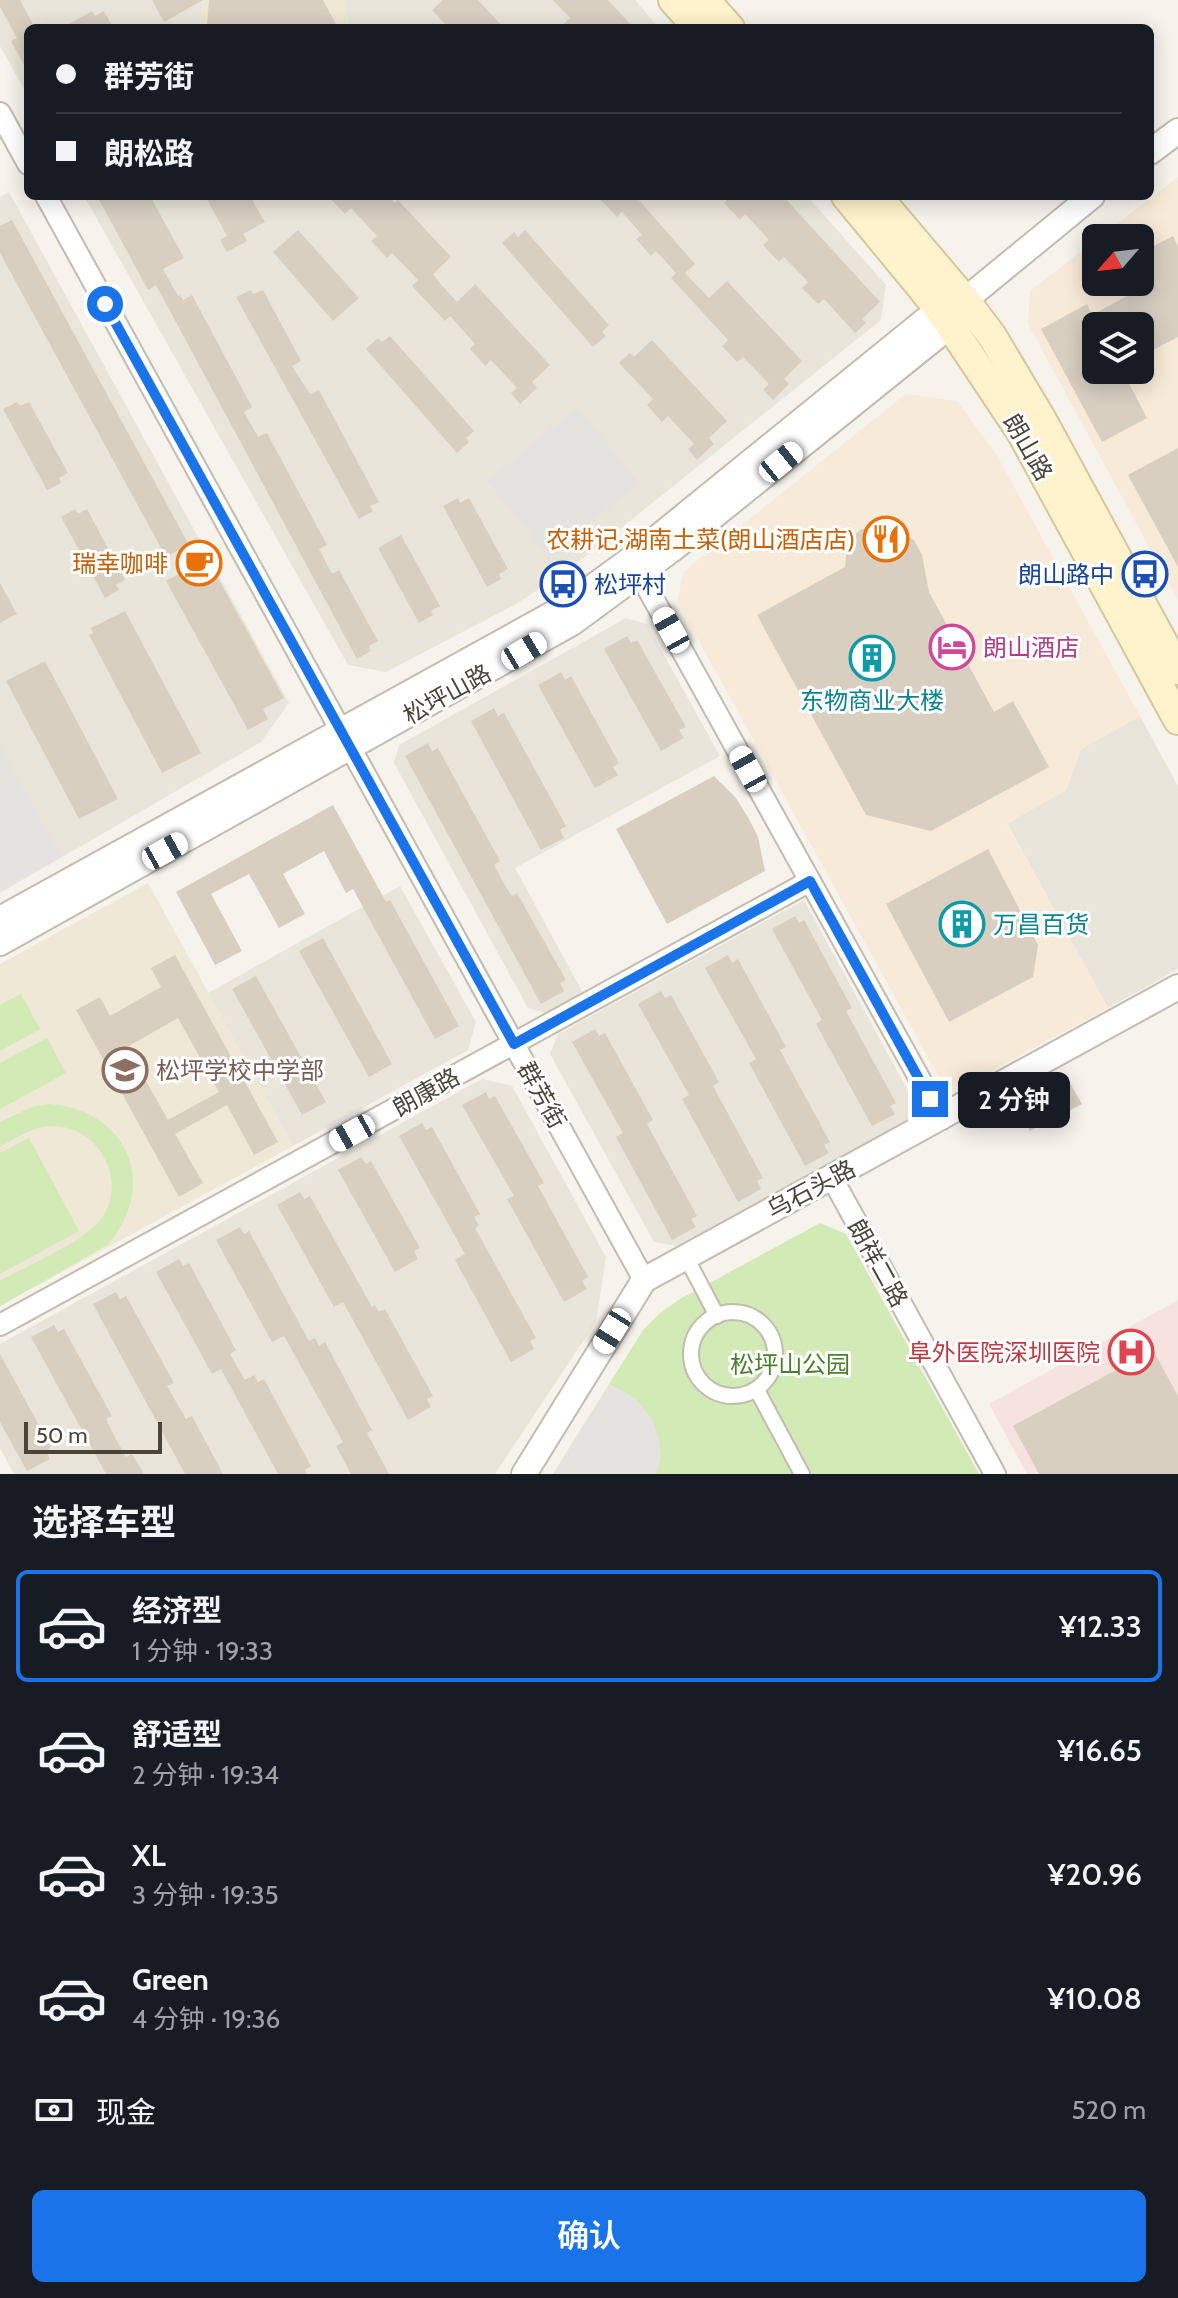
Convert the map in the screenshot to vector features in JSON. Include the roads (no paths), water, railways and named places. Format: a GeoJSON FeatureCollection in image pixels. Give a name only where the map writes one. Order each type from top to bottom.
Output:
{"type":"FeatureCollection","features":[{"type":"Feature","properties":{"kind":"main road"},"geometry":{"type":"LineString","coordinates":[[673,0],[694,24]]}},
{"type":"Feature","properties":{"kind":"main road"},"geometry":{"type":"LineString","coordinates":[[705,0],[726,24]]}},
{"type":"Feature","properties":{"kind":"main road","name":"朗山路"},"geometry":{"type":"LineString","coordinates":[[850,200],[952,311],[992,336],[1042,420],[1178,670]]}},
{"type":"Feature","properties":{"kind":"main road","name":"朗山路"},"geometry":{"type":"LineString","coordinates":[[880,200],[952,311],[1178,720]]}},
{"type":"Feature","properties":{"kind":"street"},"geometry":{"type":"LineString","coordinates":[[0,113],[24,157]]}},
{"type":"Feature","properties":{"kind":"street"},"geometry":{"type":"LineString","coordinates":[[1154,149],[1178,131]]}},
{"type":"Feature","properties":{"kind":"street","name":"群芳街"},"geometry":{"type":"LineString","coordinates":[[48,200],[644,1280]]}},
{"type":"Feature","properties":{"kind":"street","name":"松坪山路"},"geometry":{"type":"LineString","coordinates":[[0,943],[636,567],[1087,200]]}},
{"type":"Feature","properties":{"kind":"street"},"geometry":{"type":"LineString","coordinates":[[636,567],[942,1119]]}},
{"type":"Feature","properties":{"kind":"street","name":"松坪山路"},"geometry":{"type":"LineString","coordinates":[[0,919],[346,740]]}},
{"type":"Feature","properties":{"kind":"street","name":"朗康路"},"geometry":{"type":"LineString","coordinates":[[0,1325],[810,881]]}},
{"type":"Feature","properties":{"kind":"street","name":"乌石头路"},"geometry":{"type":"LineString","coordinates":[[524,1474],[644,1280],[1178,987]]}},
{"type":"Feature","properties":{"kind":"street","name":"朗祥二路"},"geometry":{"type":"LineString","coordinates":[[832,1178],[995,1474]]}},
{"type":"Feature","properties":{"kind":"street"},"geometry":{"type":"LineString","coordinates":[[686,1257],[717,1316]]}},
{"type":"Feature","properties":{"kind":"street"},"geometry":{"type":"LineString","coordinates":[[739,1312],[753,1316],[765,1325],[773,1338],[776,1352],[774,1367],[768,1380],[757,1390],[730,1397],[706,1386],[697,1376],[691,1351],[694,1338],[701,1326],[717,1316],[739,1312]]}},
{"type":"Feature","properties":{"kind":"street"},"geometry":{"type":"LineString","coordinates":[[757,1390],[802,1474]]}},
{"type":"Feature","properties":{"kind":"place","name":"农耕记·湖南土菜(朗山酒店店)"},"geometry":{"type":"Point","coordinates":[886,539]}},
{"type":"Feature","properties":{"kind":"place","name":"瑞幸咖啡"},"geometry":{"type":"Point","coordinates":[199,563]}},
{"type":"Feature","properties":{"kind":"place","name":"朗山路中"},"geometry":{"type":"Point","coordinates":[1145,574]}},
{"type":"Feature","properties":{"kind":"place","name":"松坪村"},"geometry":{"type":"Point","coordinates":[563,584]}},
{"type":"Feature","properties":{"kind":"place","name":"朗山酒店"},"geometry":{"type":"Point","coordinates":[952,647]}},
{"type":"Feature","properties":{"kind":"place","name":"东物商业大楼"},"geometry":{"type":"Point","coordinates":[872,658]}},
{"type":"Feature","properties":{"kind":"place","name":"万昌百货"},"geometry":{"type":"Point","coordinates":[962,924]}},
{"type":"Feature","properties":{"kind":"place","name":"松坪学校中学部"},"geometry":{"type":"Point","coordinates":[125,1070]}},
{"type":"Feature","properties":{"kind":"place","name":"阜外医院深圳医院"},"geometry":{"type":"Point","coordinates":[1131,1352]}},
{"type":"Feature","properties":{"kind":"park label","name":"松坪山公园"},"geometry":{"type":"Point","coordinates":[790,1364]}}]}
